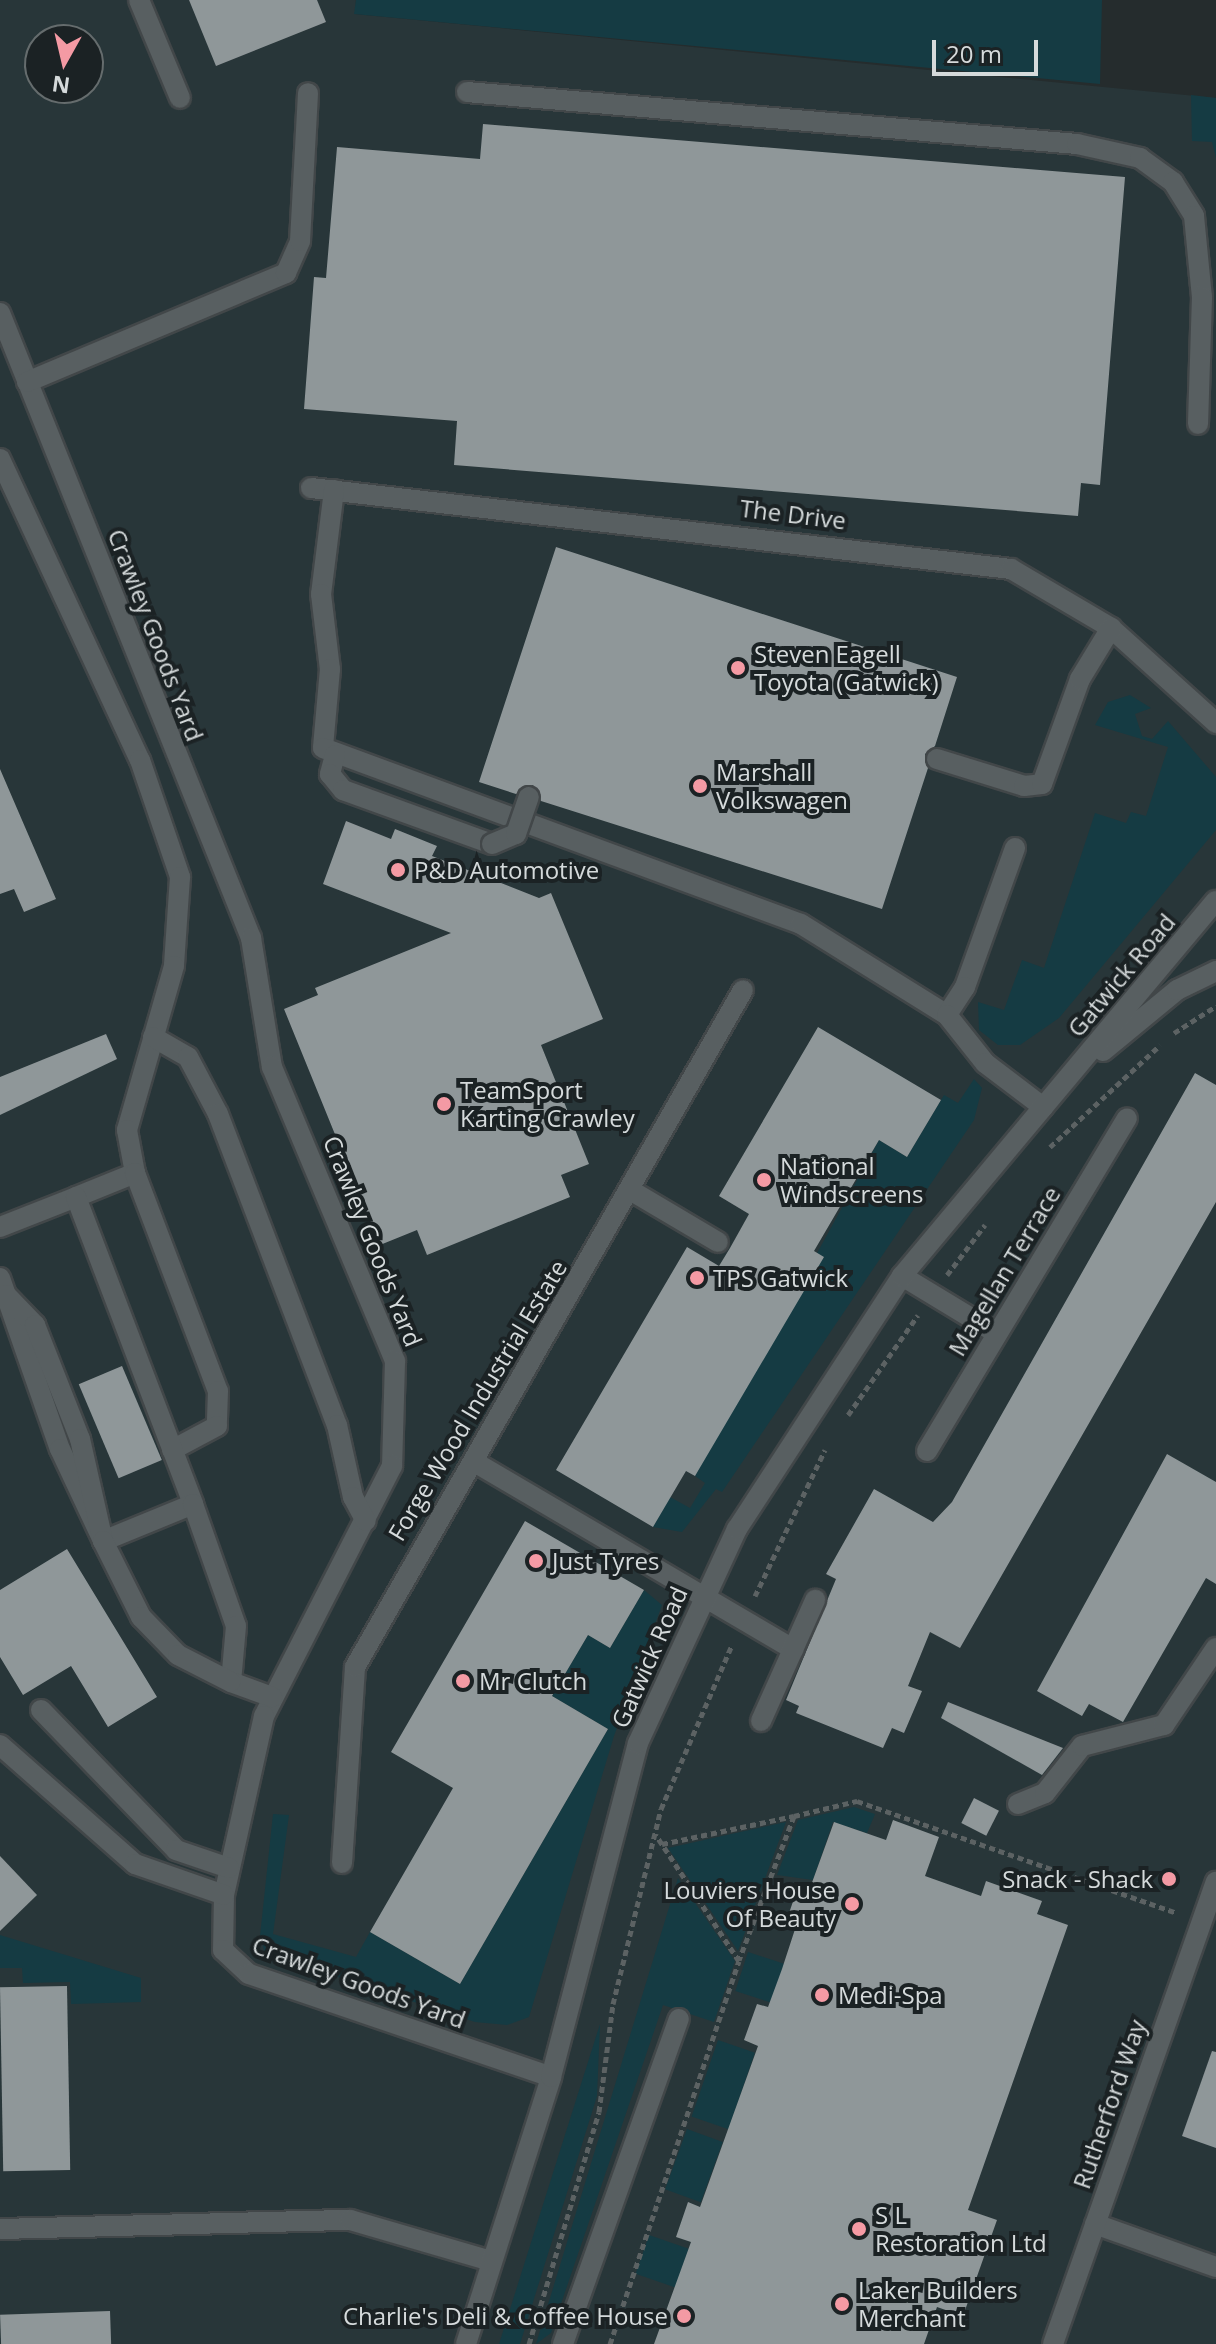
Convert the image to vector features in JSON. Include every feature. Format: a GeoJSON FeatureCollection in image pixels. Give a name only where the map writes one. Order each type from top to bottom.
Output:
{"type":"FeatureCollection","features":[{"type":"Feature","properties":{"kind":"street"},"geometry":{"type":"LineString","coordinates":[[139,0],[180,98]]}},
{"type":"Feature","properties":{"kind":"street"},"geometry":{"type":"LineString","coordinates":[[467,92],[1077,144],[1130,155],[1173,182],[1194,216],[1209,343],[1198,424]]}},
{"type":"Feature","properties":{"kind":"street"},"geometry":{"type":"LineString","coordinates":[[27,382],[286,273],[300,241],[308,93]]}},
{"type":"Feature","properties":{"kind":"street","name":"Crawley Goods Yard"},"geometry":{"type":"LineString","coordinates":[[0,313],[251,938],[272,1067],[390,1339],[394,1454],[366,1521],[272,1697],[229,1868],[220,1940],[238,1969],[551,2077]]}},
{"type":"Feature","properties":{"kind":"street"},"geometry":{"type":"LineString","coordinates":[[0,459],[172,844],[181,918],[127,1130],[135,1173],[221,1399],[217,1426],[172,1450]]}},
{"type":"Feature","properties":{"kind":"street","name":"The Drive"},"geometry":{"type":"LineString","coordinates":[[311,488],[1001,567],[1049,585],[1111,628],[1216,723]]}},
{"type":"Feature","properties":{"kind":"street"},"geometry":{"type":"LineString","coordinates":[[334,490],[321,581],[330,669],[320,737],[335,755],[801,924],[947,1015],[985,1063],[1043,1107]]}},
{"type":"Feature","properties":{"kind":"street"},"geometry":{"type":"LineString","coordinates":[[937,759],[1024,786],[1042,784],[1080,679],[1111,628]]}},
{"type":"Feature","properties":{"kind":"street"},"geometry":{"type":"LineString","coordinates":[[335,755],[330,774],[343,790],[492,844],[516,834],[529,797]]}},
{"type":"Feature","properties":{"kind":"street"},"geometry":{"type":"LineString","coordinates":[[947,1015],[965,987],[1015,848]]}},
{"type":"Feature","properties":{"kind":"street","name":"Gatwick Road"},"geometry":{"type":"LineString","coordinates":[[466,2344],[551,2077],[638,1743],[702,1597],[781,1452],[902,1276],[1216,901]]}},
{"type":"Feature","properties":{"kind":"street","name":"Gatwick Road"},"geometry":{"type":"LineString","coordinates":[[1066,1082],[1177,990],[1216,971]]}},
{"type":"Feature","properties":{"kind":"street","name":"Forge Wood Industrial Estate"},"geometry":{"type":"LineString","coordinates":[[342,1863],[352,1677],[418,1549],[476,1463],[743,990]]}},
{"type":"Feature","properties":{"kind":"street"},"geometry":{"type":"LineString","coordinates":[[153,1037],[188,1057],[218,1114],[337,1425],[353,1497],[366,1521]]}},
{"type":"Feature","properties":{"kind":"street","name":"Magellan Terrace"},"geometry":{"type":"LineString","coordinates":[[927,1451],[1127,1118]]}},
{"type":"Feature","properties":{"kind":"street"},"geometry":{"type":"LineString","coordinates":[[0,1227],[135,1173]]}},
{"type":"Feature","properties":{"kind":"street"},"geometry":{"type":"LineString","coordinates":[[630,1190],[718,1242]]}},
{"type":"Feature","properties":{"kind":"street"},"geometry":{"type":"LineString","coordinates":[[76,1197],[236,1626],[231,1682]]}},
{"type":"Feature","properties":{"kind":"street"},"geometry":{"type":"LineString","coordinates":[[902,1276],[996,1333]]}},
{"type":"Feature","properties":{"kind":"street"},"geometry":{"type":"LineString","coordinates":[[3,1286],[60,1449],[103,1541],[149,1628],[189,1662],[272,1697]]}},
{"type":"Feature","properties":{"kind":"street"},"geometry":{"type":"LineString","coordinates":[[476,1463],[793,1649]]}},
{"type":"Feature","properties":{"kind":"street"},"geometry":{"type":"LineString","coordinates":[[103,1541],[193,1504]]}},
{"type":"Feature","properties":{"kind":"street"},"geometry":{"type":"LineString","coordinates":[[761,1721],[815,1600]]}},
{"type":"Feature","properties":{"kind":"street"},"geometry":{"type":"LineString","coordinates":[[1018,1804],[1045,1793],[1082,1746],[1164,1725],[1216,1648]]}},
{"type":"Feature","properties":{"kind":"street"},"geometry":{"type":"LineString","coordinates":[[41,1710],[176,1850],[229,1868]]}},
{"type":"Feature","properties":{"kind":"street"},"geometry":{"type":"LineString","coordinates":[[0,1745],[135,1864],[224,1895]]}},
{"type":"Feature","properties":{"kind":"street","name":"Rutherford Way"},"geometry":{"type":"LineString","coordinates":[[1053,2344],[1199,1921],[1216,1882]]}},
{"type":"Feature","properties":{"kind":"street"},"geometry":{"type":"LineString","coordinates":[[563,2344],[679,2019]]}},
{"type":"Feature","properties":{"kind":"street"},"geometry":{"type":"LineString","coordinates":[[0,2229],[350,2220],[491,2261]]}},
{"type":"Feature","properties":{"kind":"street"},"geometry":{"type":"LineString","coordinates":[[1095,2224],[1216,2267]]}},
{"type":"Feature","properties":{"kind":"path"},"geometry":{"type":"LineString","coordinates":[[662,1844],[857,1801],[1199,1921]]}},
{"type":"Feature","properties":{"kind":"path"},"geometry":{"type":"LineString","coordinates":[[739,1961],[794,1816]]}},
{"type":"Feature","properties":{"kind":"shaded area"},"geometry":{"type":"Polygon","coordinates":[[[0,0],[356,0],[355,14],[1216,98],[1216,2344],[0,2344],[0,0]]]}},
{"type":"Feature","properties":{"kind":"shaded area"},"geometry":{"type":"Polygon","coordinates":[[[356,0],[1102,0],[1100,84],[354,14],[356,0]]]}},
{"type":"Feature","properties":{"kind":"shaded area"},"geometry":{"type":"Polygon","coordinates":[[[1191,95],[1216,98],[1216,158],[1212,142],[1192,141],[1191,95]]]}},
{"type":"Feature","properties":{"kind":"shaded area"},"geometry":{"type":"Polygon","coordinates":[[[1130,695],[1151,708],[1135,714],[1142,736],[1152,739],[1168,721],[1216,777],[1216,830],[1059,1018],[1020,1045],[998,1045],[979,1030],[978,1002],[1004,1010],[1022,960],[1044,968],[1095,813],[1126,823],[1131,812],[1146,816],[1168,747],[1095,725],[1108,702],[1130,695]]]}},
{"type":"Feature","properties":{"kind":"shaded area"},"geometry":{"type":"Polygon","coordinates":[[[974,1079],[982,1088],[974,1120],[722,1492],[716,1489],[682,1532],[653,1527],[670,1497],[690,1508],[705,1483],[695,1476],[879,1140],[907,1157],[944,1095],[958,1103],[974,1079]]]}},
{"type":"Feature","properties":{"kind":"shaded area"},"geometry":{"type":"Polygon","coordinates":[[[644,1590],[662,1605],[614,1736],[529,2017],[507,2025],[475,2022],[265,1953],[260,1936],[273,1814],[289,1815],[273,1934],[356,1957],[370,1932],[460,1984],[608,1729],[552,1696],[588,1635],[610,1648],[644,1590]]]}},
{"type":"Feature","properties":{"kind":"shaded area"},"geometry":{"type":"Polygon","coordinates":[[[854,1807],[875,1814],[867,1833],[833,1822],[813,1880],[777,1875],[798,1820],[854,1807]]]}},
{"type":"Feature","properties":{"kind":"shaded area"},"geometry":{"type":"Polygon","coordinates":[[[786,1822],[738,1951],[668,1848],[786,1822]]]}},
{"type":"Feature","properties":{"kind":"shaded area"},"geometry":{"type":"Polygon","coordinates":[[[678,1878],[735,1961],[714,2022],[663,2005],[551,2333],[536,2344],[678,1878]]]}},
{"type":"Feature","properties":{"kind":"shaded area"},"geometry":{"type":"Polygon","coordinates":[[[0,1935],[141,1978],[141,2002],[71,2004],[70,1982],[23,1983],[22,1968],[0,1968],[0,1935]]]}},
{"type":"Feature","properties":{"kind":"shaded area"},"geometry":{"type":"Polygon","coordinates":[[[748,1952],[784,1964],[771,2003],[735,1991],[748,1952]]]}},
{"type":"Feature","properties":{"kind":"shaded area"},"geometry":{"type":"Polygon","coordinates":[[[600,2024],[597,2096],[520,2344],[499,2344],[600,2024]]]}},
{"type":"Feature","properties":{"kind":"shaded area"},"geometry":{"type":"Polygon","coordinates":[[[718,2040],[755,2053],[729,2129],[692,2117],[718,2040]]]}},
{"type":"Feature","properties":{"kind":"shaded area"},"geometry":{"type":"Polygon","coordinates":[[[687,2129],[723,2142],[701,2202],[665,2189],[687,2129]]]}},
{"type":"Feature","properties":{"kind":"shaded area"},"geometry":{"type":"Polygon","coordinates":[[[649,2235],[689,2249],[675,2287],[636,2274],[649,2235]]]}},
{"type":"Feature","properties":{"kind":"building"},"geometry":{"type":"Polygon","coordinates":[[[189,0],[317,0],[326,22],[216,66],[189,0]]]}},
{"type":"Feature","properties":{"kind":"building"},"geometry":{"type":"Polygon","coordinates":[[[483,124],[1125,177],[1100,485],[1081,483],[1078,516],[454,465],[457,421],[304,409],[314,277],[326,278],[337,147],[480,159],[483,124]]]}},
{"type":"Feature","properties":{"kind":"building"},"geometry":{"type":"Polygon","coordinates":[[[556,547],[957,677],[935,746],[925,754],[928,768],[882,909],[541,801],[533,785],[516,794],[479,782],[556,547]]]}},
{"type":"Feature","properties":{"kind":"building"},"geometry":{"type":"Polygon","coordinates":[[[0,769],[56,899],[24,912],[14,889],[0,894],[0,769]]]}},
{"type":"Feature","properties":{"kind":"building","name":"TeamSport Karting Crawley"},"geometry":{"type":"Polygon","coordinates":[[[346,821],[391,839],[395,829],[437,846],[432,856],[539,898],[551,893],[603,1019],[541,1045],[589,1164],[561,1175],[570,1197],[427,1255],[417,1230],[380,1245],[284,1009],[318,995],[315,988],[451,933],[323,884],[346,821]]]}},
{"type":"Feature","properties":{"kind":"building"},"geometry":{"type":"Polygon","coordinates":[[[818,1027],[941,1100],[907,1157],[879,1140],[814,1251],[824,1257],[695,1476],[686,1471],[653,1527],[556,1470],[687,1247],[719,1266],[730,1248],[749,1214],[719,1196],[818,1027]]]}},
{"type":"Feature","properties":{"kind":"building"},"geometry":{"type":"Polygon","coordinates":[[[106,1034],[117,1059],[0,1115],[0,1077],[106,1034]]]}},
{"type":"Feature","properties":{"kind":"building"},"geometry":{"type":"Polygon","coordinates":[[[1195,1073],[1216,1085],[1216,1202],[960,1648],[930,1632],[908,1686],[922,1691],[904,1733],[892,1728],[883,1748],[796,1713],[799,1706],[786,1700],[836,1579],[826,1574],[874,1489],[933,1522],[952,1502],[1195,1073]]]}},
{"type":"Feature","properties":{"kind":"building"},"geometry":{"type":"Polygon","coordinates":[[[122,1366],[162,1460],[119,1478],[79,1384],[122,1366]]]}},
{"type":"Feature","properties":{"kind":"building"},"geometry":{"type":"Polygon","coordinates":[[[1167,1454],[1216,1482],[1216,1584],[1206,1578],[1123,1722],[1089,1704],[1082,1716],[1037,1691],[1167,1454]]]}},
{"type":"Feature","properties":{"kind":"building"},"geometry":{"type":"Polygon","coordinates":[[[525,1521],[644,1590],[610,1648],[588,1635],[552,1696],[608,1729],[460,1984],[370,1932],[453,1788],[391,1752],[525,1521]]]}},
{"type":"Feature","properties":{"kind":"building"},"geometry":{"type":"Polygon","coordinates":[[[67,1549],[157,1697],[108,1727],[71,1666],[23,1695],[0,1657],[0,1590],[67,1549]]]}},
{"type":"Feature","properties":{"kind":"building"},"geometry":{"type":"Polygon","coordinates":[[[948,1702],[1063,1748],[1042,1775],[941,1718],[948,1702]]]}},
{"type":"Feature","properties":{"kind":"building"},"geometry":{"type":"Polygon","coordinates":[[[974,1798],[999,1811],[986,1836],[961,1823],[974,1798]]]}},
{"type":"Feature","properties":{"kind":"building"},"geometry":{"type":"Polygon","coordinates":[[[893,1820],[939,1837],[925,1876],[981,1896],[986,1881],[1042,1901],[1037,1914],[1068,1925],[968,2210],[997,2220],[963,2316],[937,2307],[924,2344],[654,2344],[691,2242],[676,2237],[688,2202],[700,2207],[758,2046],[744,2040],[757,2004],[768,2007],[782,1969],[798,1920],[788,1916],[799,1884],[810,1888],[834,1822],[886,1840],[893,1820]]]}},
{"type":"Feature","properties":{"kind":"building"},"geometry":{"type":"Polygon","coordinates":[[[0,1856],[37,1895],[0,1931],[0,1856]]]}},
{"type":"Feature","properties":{"kind":"building"},"geometry":{"type":"Polygon","coordinates":[[[67,1986],[70,2170],[3,2171],[0,1987],[67,1986]]]}},
{"type":"Feature","properties":{"kind":"building"},"geometry":{"type":"Polygon","coordinates":[[[1212,2051],[1216,2052],[1216,2148],[1182,2136],[1212,2051]]]}},
{"type":"Feature","properties":{"kind":"building"},"geometry":{"type":"Polygon","coordinates":[[[110,2311],[111,2344],[1,2344],[0,2315],[110,2311]]]}},
{"type":"Feature","properties":{"kind":"place","name":"Steven Eagell Toyota (Gatwick)"},"geometry":{"type":"Point","coordinates":[738,668]}},
{"type":"Feature","properties":{"kind":"place","name":"Marshall Volkswagen"},"geometry":{"type":"Point","coordinates":[700,786]}},
{"type":"Feature","properties":{"kind":"place","name":"P&D Automotive"},"geometry":{"type":"Point","coordinates":[398,870]}},
{"type":"Feature","properties":{"kind":"place","name":"TeamSport Karting Crawley"},"geometry":{"type":"Point","coordinates":[444,1104]}},
{"type":"Feature","properties":{"kind":"place","name":"National Windscreens"},"geometry":{"type":"Point","coordinates":[764,1180]}},
{"type":"Feature","properties":{"kind":"place","name":"TPS Gatwick"},"geometry":{"type":"Point","coordinates":[697,1278]}},
{"type":"Feature","properties":{"kind":"place","name":"Just Tyres"},"geometry":{"type":"Point","coordinates":[536,1561]}},
{"type":"Feature","properties":{"kind":"place","name":"Mr Clutch"},"geometry":{"type":"Point","coordinates":[463,1681]}},
{"type":"Feature","properties":{"kind":"place","name":"Snack - Shack"},"geometry":{"type":"Point","coordinates":[1169,1879]}},
{"type":"Feature","properties":{"kind":"place","name":"Louviers House Of Beauty"},"geometry":{"type":"Point","coordinates":[852,1904]}},
{"type":"Feature","properties":{"kind":"place","name":"Medi-Spa"},"geometry":{"type":"Point","coordinates":[822,1995]}},
{"type":"Feature","properties":{"kind":"place","name":"S L Restoration Ltd"},"geometry":{"type":"Point","coordinates":[859,2229]}},
{"type":"Feature","properties":{"kind":"place","name":"Laker Builders Merchant"},"geometry":{"type":"Point","coordinates":[842,2304]}},
{"type":"Feature","properties":{"kind":"place","name":"Charlie's Deli & Coffee House"},"geometry":{"type":"Point","coordinates":[684,2316]}}]}
